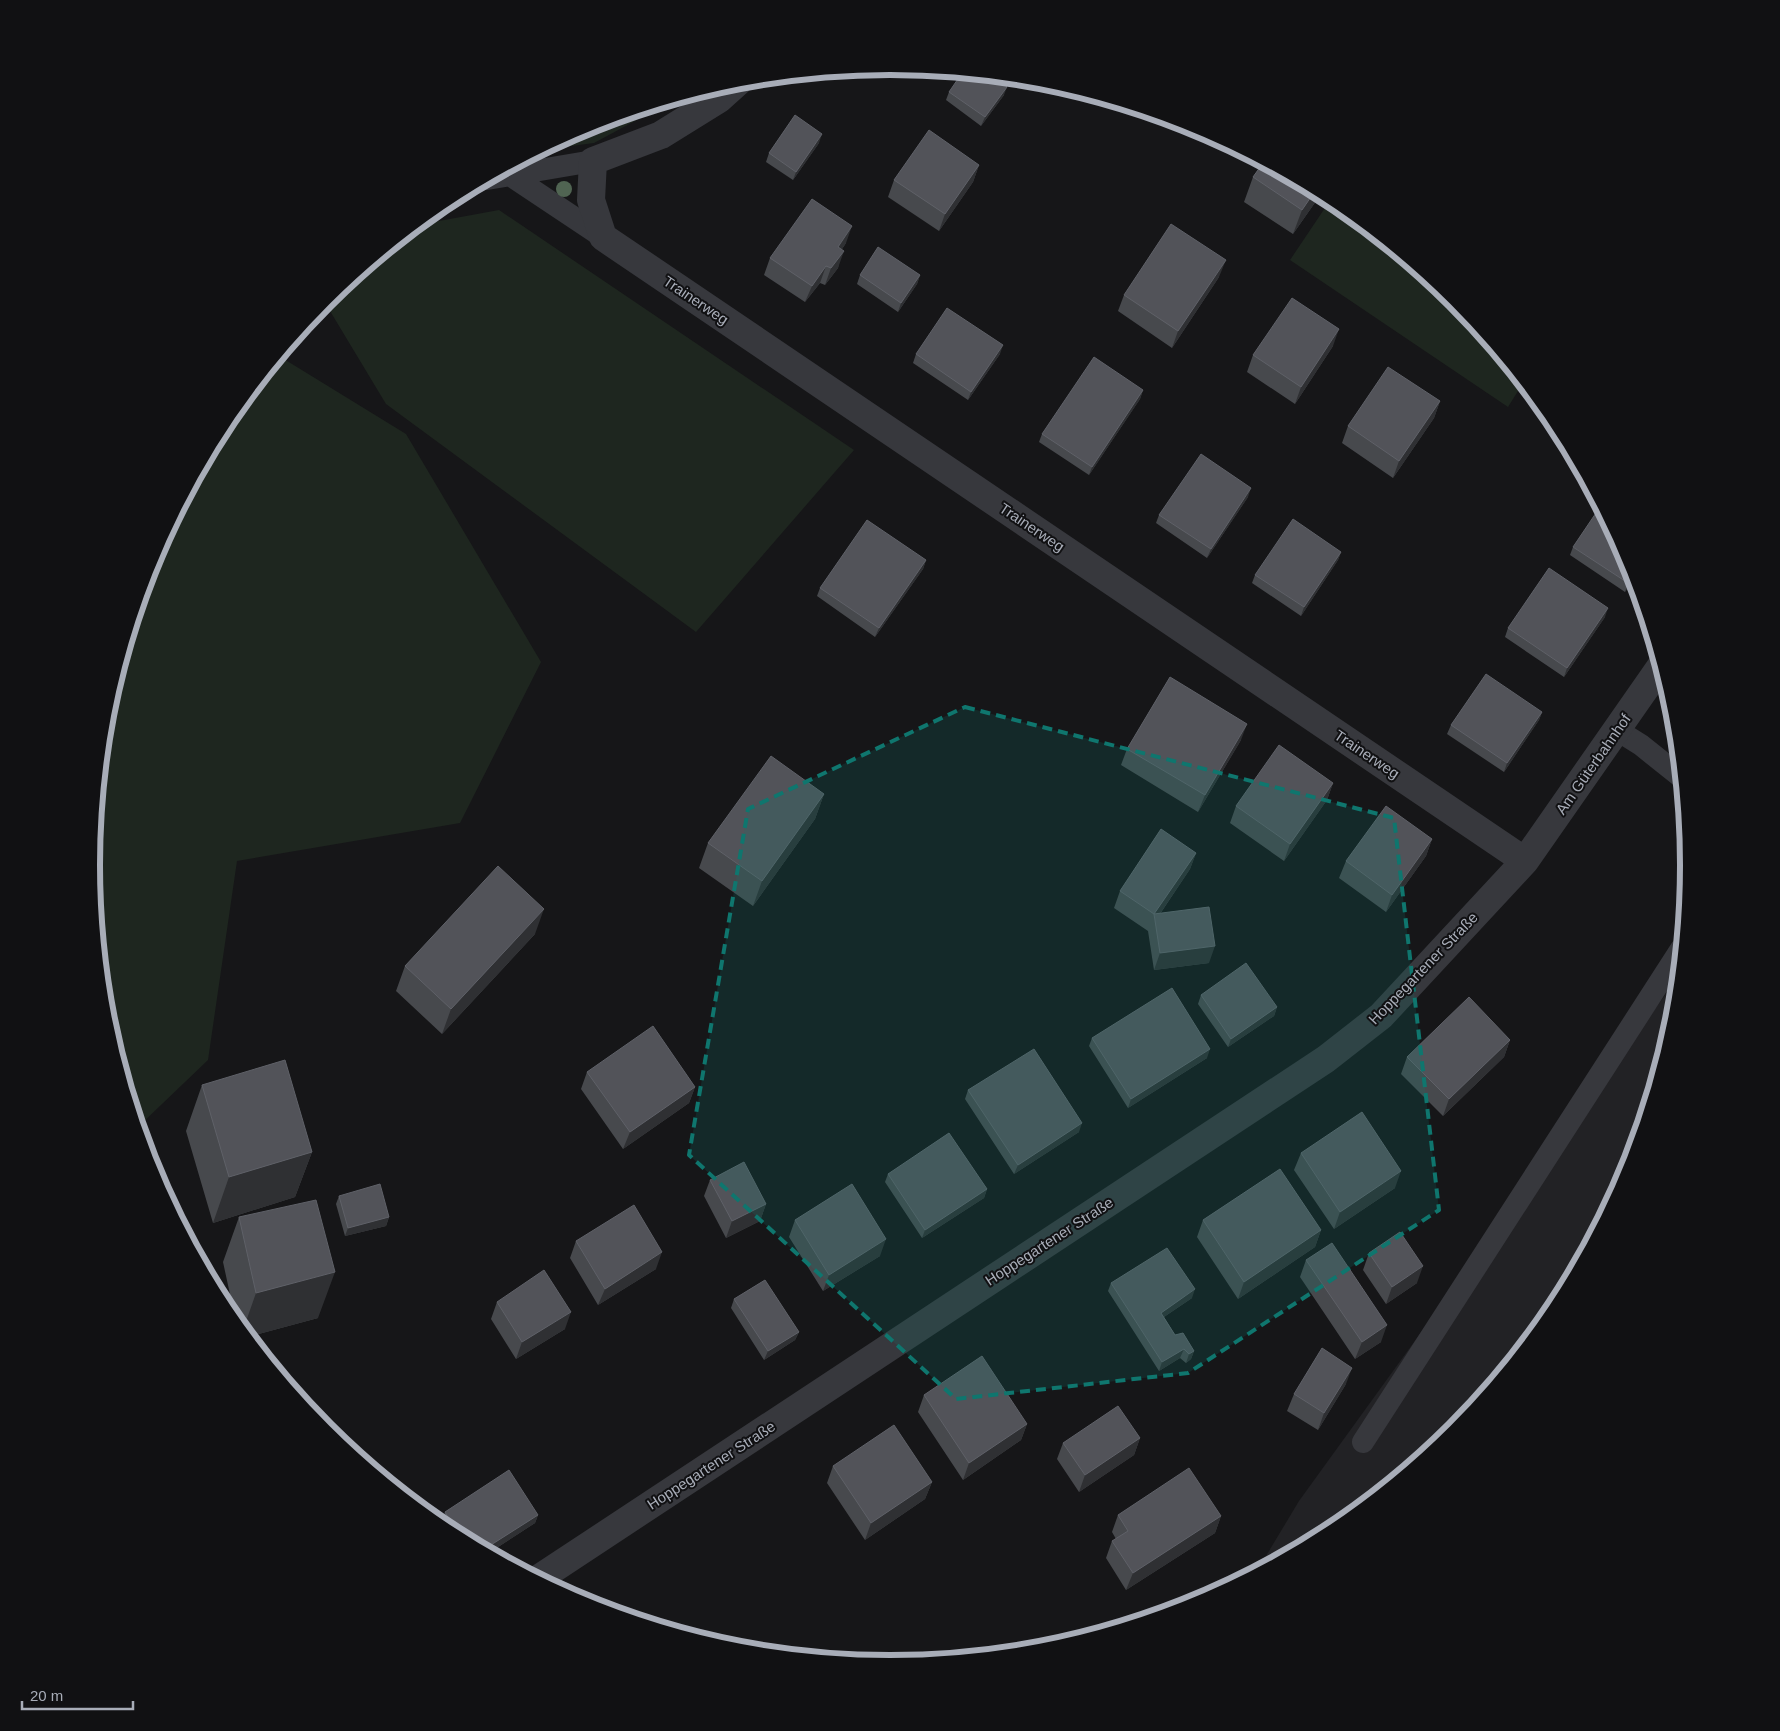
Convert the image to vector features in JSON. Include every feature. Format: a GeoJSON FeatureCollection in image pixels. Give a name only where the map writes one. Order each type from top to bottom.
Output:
{"type":"FeatureCollection","features":[{"type":"Feature","properties":{"kind":"street"},"geometry":{"type":"LineString","coordinates":[[603,237],[592,200],[593,161],[661,135],[726,92]]}},
{"type":"Feature","properties":{"kind":"street","name":"Trainerweg"},"geometry":{"type":"LineString","coordinates":[[603,237],[1525,861]]}},
{"type":"Feature","properties":{"kind":"street","name":"Am Güterbahnhof"},"geometry":{"type":"LineString","coordinates":[[1525,861],[1656,671]]}},
{"type":"Feature","properties":{"kind":"street","name":"Hoppegartener Straße"},"geometry":{"type":"LineString","coordinates":[[543,1576],[1326,1059],[1381,1016],[1525,861]]}},
{"type":"Feature","properties":{"kind":"lane"},"geometry":{"type":"LineString","coordinates":[[504,176],[593,161]]}},
{"type":"Feature","properties":{"kind":"lane"},"geometry":{"type":"LineString","coordinates":[[510,175],[603,237]]}},
{"type":"Feature","properties":{"kind":"lane"},"geometry":{"type":"LineString","coordinates":[[1617,730],[1641,745],[1675,773]]}},
{"type":"Feature","properties":{"kind":"lane"},"geometry":{"type":"LineString","coordinates":[[1364,1442],[1675,957]]}},
{"type":"Feature","properties":{"kind":"highlighted area"},"geometry":{"type":"Polygon","coordinates":[[[965,707],[1394,818],[1439,1210],[1188,1373],[956,1399],[689,1155],[748,809],[965,707]]]}},
{"type":"Feature","properties":{"kind":"shaded area"},"geometry":{"type":"Polygon","coordinates":[[[651,113],[594,143],[560,147],[587,135],[651,113]]]}},
{"type":"Feature","properties":{"kind":"shaded area"},"geometry":{"type":"Polygon","coordinates":[[[1326,206],[1371,238],[1411,271],[1484,344],[1520,388],[1508,407],[1290,260],[1326,206]]]}},
{"type":"Feature","properties":{"kind":"shaded area"},"geometry":{"type":"Polygon","coordinates":[[[499,210],[854,450],[696,632],[386,404],[329,309],[369,271],[431,222],[499,210]]]}},
{"type":"Feature","properties":{"kind":"shaded area"},"geometry":{"type":"Polygon","coordinates":[[[284,359],[406,434],[541,662],[460,823],[237,861],[208,1060],[142,1123],[126,1070],[106,969],[101,917],[100,866],[101,814],[106,762],[126,661],[141,611],[160,563],[181,516],[205,470],[233,426],[284,359]]]}},
{"type":"Feature","properties":{"kind":"shaded area"},"geometry":{"type":"Polygon","coordinates":[[[1671,987],[1654,1070],[1639,1120],[1620,1168],[1599,1215],[1575,1261],[1517,1347],[1484,1387],[1411,1460],[1371,1493],[1329,1523],[1262,1562],[1299,1501],[1671,987]]]}},
{"type":"Feature","properties":{"kind":"building"},"geometry":{"type":"Polygon","coordinates":[[[958,79],[1003,84],[1007,87],[985,117],[949,92],[958,79]]]}},
{"type":"Feature","properties":{"kind":"building"},"geometry":{"type":"Polygon","coordinates":[[[795,115],[822,134],[796,172],[769,153],[795,115]]]}},
{"type":"Feature","properties":{"kind":"building"},"geometry":{"type":"Polygon","coordinates":[[[929,130],[979,165],[945,214],[894,180],[929,130]]]}},
{"type":"Feature","properties":{"kind":"building"},"geometry":{"type":"Polygon","coordinates":[[[1260,168],[1311,197],[1302,210],[1253,177],[1260,168]]]}},
{"type":"Feature","properties":{"kind":"building"},"geometry":{"type":"Polygon","coordinates":[[[812,199],[852,226],[838,247],[844,251],[831,268],[826,266],[812,286],[770,258],[812,199]]]}},
{"type":"Feature","properties":{"kind":"building"},"geometry":{"type":"Polygon","coordinates":[[[1171,224],[1226,260],[1178,331],[1124,295],[1171,224]]]}},
{"type":"Feature","properties":{"kind":"building"},"geometry":{"type":"Polygon","coordinates":[[[878,247],[920,275],[901,303],[860,275],[878,247]]]}},
{"type":"Feature","properties":{"kind":"building"},"geometry":{"type":"Polygon","coordinates":[[[1292,298],[1339,329],[1301,387],[1253,355],[1292,298]]]}},
{"type":"Feature","properties":{"kind":"building"},"geometry":{"type":"Polygon","coordinates":[[[947,308],[1003,345],[971,392],[916,354],[947,308]]]}},
{"type":"Feature","properties":{"kind":"building"},"geometry":{"type":"Polygon","coordinates":[[[1094,357],[1143,390],[1092,467],[1042,434],[1094,357]]]}},
{"type":"Feature","properties":{"kind":"building"},"geometry":{"type":"Polygon","coordinates":[[[1388,367],[1440,401],[1399,461],[1348,426],[1388,367]]]}},
{"type":"Feature","properties":{"kind":"building"},"geometry":{"type":"Polygon","coordinates":[[[1201,454],[1251,488],[1211,549],[1159,515],[1201,454]]]}},
{"type":"Feature","properties":{"kind":"building"},"geometry":{"type":"Polygon","coordinates":[[[1597,512],[1628,583],[1573,547],[1597,512]]]}},
{"type":"Feature","properties":{"kind":"building"},"geometry":{"type":"Polygon","coordinates":[[[1293,519],[1341,552],[1304,607],[1255,575],[1293,519]]]}},
{"type":"Feature","properties":{"kind":"building"},"geometry":{"type":"Polygon","coordinates":[[[867,520],[926,560],[879,628],[820,588],[867,520]]]}},
{"type":"Feature","properties":{"kind":"building"},"geometry":{"type":"Polygon","coordinates":[[[1549,568],[1608,608],[1567,668],[1508,628],[1549,568]]]}},
{"type":"Feature","properties":{"kind":"building"},"geometry":{"type":"Polygon","coordinates":[[[1486,674],[1542,712],[1507,763],[1451,725],[1486,674]]]}},
{"type":"Feature","properties":{"kind":"building"},"geometry":{"type":"Polygon","coordinates":[[[1170,677],[1247,724],[1205,795],[1127,749],[1170,677]]]}},
{"type":"Feature","properties":{"kind":"building"},"geometry":{"type":"Polygon","coordinates":[[[1279,745],[1333,783],[1290,844],[1236,806],[1279,745]]]}},
{"type":"Feature","properties":{"kind":"building"},"geometry":{"type":"Polygon","coordinates":[[[771,756],[824,794],[762,881],[708,843],[771,756]]]}},
{"type":"Feature","properties":{"kind":"building"},"geometry":{"type":"Polygon","coordinates":[[[1386,806],[1432,839],[1392,895],[1346,861],[1386,806]]]}},
{"type":"Feature","properties":{"kind":"building"},"geometry":{"type":"Polygon","coordinates":[[[1161,829],[1196,853],[1154,914],[1120,891],[1161,829]]]}},
{"type":"Feature","properties":{"kind":"building"},"geometry":{"type":"Polygon","coordinates":[[[498,866],[544,909],[451,1009],[405,966],[498,866]]]}},
{"type":"Feature","properties":{"kind":"building"},"geometry":{"type":"Polygon","coordinates":[[[1209,907],[1215,946],[1160,953],[1154,914],[1209,907]]]}},
{"type":"Feature","properties":{"kind":"building"},"geometry":{"type":"Polygon","coordinates":[[[1246,963],[1277,1007],[1231,1039],[1201,995],[1246,963]]]}},
{"type":"Feature","properties":{"kind":"building"},"geometry":{"type":"Polygon","coordinates":[[[1172,988],[1210,1049],[1131,1099],[1092,1038],[1172,988]]]}},
{"type":"Feature","properties":{"kind":"building"},"geometry":{"type":"Polygon","coordinates":[[[1469,997],[1510,1040],[1449,1099],[1407,1057],[1469,997]]]}},
{"type":"Feature","properties":{"kind":"building"},"geometry":{"type":"Polygon","coordinates":[[[653,1026],[695,1087],[630,1132],[587,1072],[653,1026]]]}},
{"type":"Feature","properties":{"kind":"building"},"geometry":{"type":"Polygon","coordinates":[[[1034,1049],[1082,1123],[1018,1165],[968,1090],[1034,1049]]]}},
{"type":"Feature","properties":{"kind":"building"},"geometry":{"type":"Polygon","coordinates":[[[285,1060],[312,1152],[229,1177],[202,1085],[285,1060]]]}},
{"type":"Feature","properties":{"kind":"building"},"geometry":{"type":"Polygon","coordinates":[[[1362,1112],[1401,1171],[1340,1212],[1301,1153],[1362,1112]]]}},
{"type":"Feature","properties":{"kind":"building"},"geometry":{"type":"Polygon","coordinates":[[[949,1133],[987,1189],[925,1230],[888,1174],[949,1133]]]}},
{"type":"Feature","properties":{"kind":"building"},"geometry":{"type":"Polygon","coordinates":[[[744,1162],[766,1204],[732,1221],[710,1180],[744,1162]]]}},
{"type":"Feature","properties":{"kind":"building"},"geometry":{"type":"Polygon","coordinates":[[[1280,1169],[1321,1230],[1244,1282],[1203,1220],[1280,1169]]]}},
{"type":"Feature","properties":{"kind":"building"},"geometry":{"type":"Polygon","coordinates":[[[380,1184],[389,1217],[348,1228],[339,1196],[380,1184]]]}},
{"type":"Feature","properties":{"kind":"building"},"geometry":{"type":"Polygon","coordinates":[[[852,1184],[886,1239],[829,1275],[795,1220],[852,1184]]]}},
{"type":"Feature","properties":{"kind":"building"},"geometry":{"type":"Polygon","coordinates":[[[316,1200],[335,1272],[256,1293],[239,1217],[316,1200]]]}},
{"type":"Feature","properties":{"kind":"building"},"geometry":{"type":"Polygon","coordinates":[[[634,1205],[662,1252],[605,1289],[576,1241],[634,1205]]]}},
{"type":"Feature","properties":{"kind":"building"},"geometry":{"type":"Polygon","coordinates":[[[1400,1232],[1423,1266],[1392,1287],[1369,1253],[1400,1232]]]}},
{"type":"Feature","properties":{"kind":"building"},"geometry":{"type":"Polygon","coordinates":[[[1332,1243],[1387,1325],[1362,1342],[1306,1260],[1332,1243]]]}},
{"type":"Feature","properties":{"kind":"building"},"geometry":{"type":"Polygon","coordinates":[[[1167,1248],[1195,1289],[1161,1313],[1175,1335],[1183,1333],[1194,1351],[1189,1354],[1184,1349],[1162,1362],[1111,1283],[1167,1248]]]}},
{"type":"Feature","properties":{"kind":"building"},"geometry":{"type":"Polygon","coordinates":[[[544,1270],[571,1312],[522,1342],[497,1302],[544,1270]]]}},
{"type":"Feature","properties":{"kind":"building"},"geometry":{"type":"Polygon","coordinates":[[[765,1280],[799,1332],[768,1351],[734,1299],[765,1280]]]}},
{"type":"Feature","properties":{"kind":"building"},"geometry":{"type":"Polygon","coordinates":[[[1322,1348],[1352,1368],[1324,1413],[1294,1394],[1322,1348]]]}},
{"type":"Feature","properties":{"kind":"building"},"geometry":{"type":"Polygon","coordinates":[[[982,1356],[1027,1424],[969,1463],[924,1395],[982,1356]]]}},
{"type":"Feature","properties":{"kind":"building"},"geometry":{"type":"Polygon","coordinates":[[[1118,1406],[1140,1438],[1085,1475],[1063,1443],[1118,1406]]]}},
{"type":"Feature","properties":{"kind":"building"},"geometry":{"type":"Polygon","coordinates":[[[894,1425],[932,1482],[871,1523],[833,1466],[894,1425]]]}},
{"type":"Feature","properties":{"kind":"building"},"geometry":{"type":"Polygon","coordinates":[[[1189,1468],[1221,1516],[1133,1573],[1112,1541],[1128,1531],[1118,1515],[1189,1468]]]}},
{"type":"Feature","properties":{"kind":"building"},"geometry":{"type":"Polygon","coordinates":[[[509,1470],[538,1515],[489,1546],[452,1524],[445,1512],[509,1470]]]}}]}
